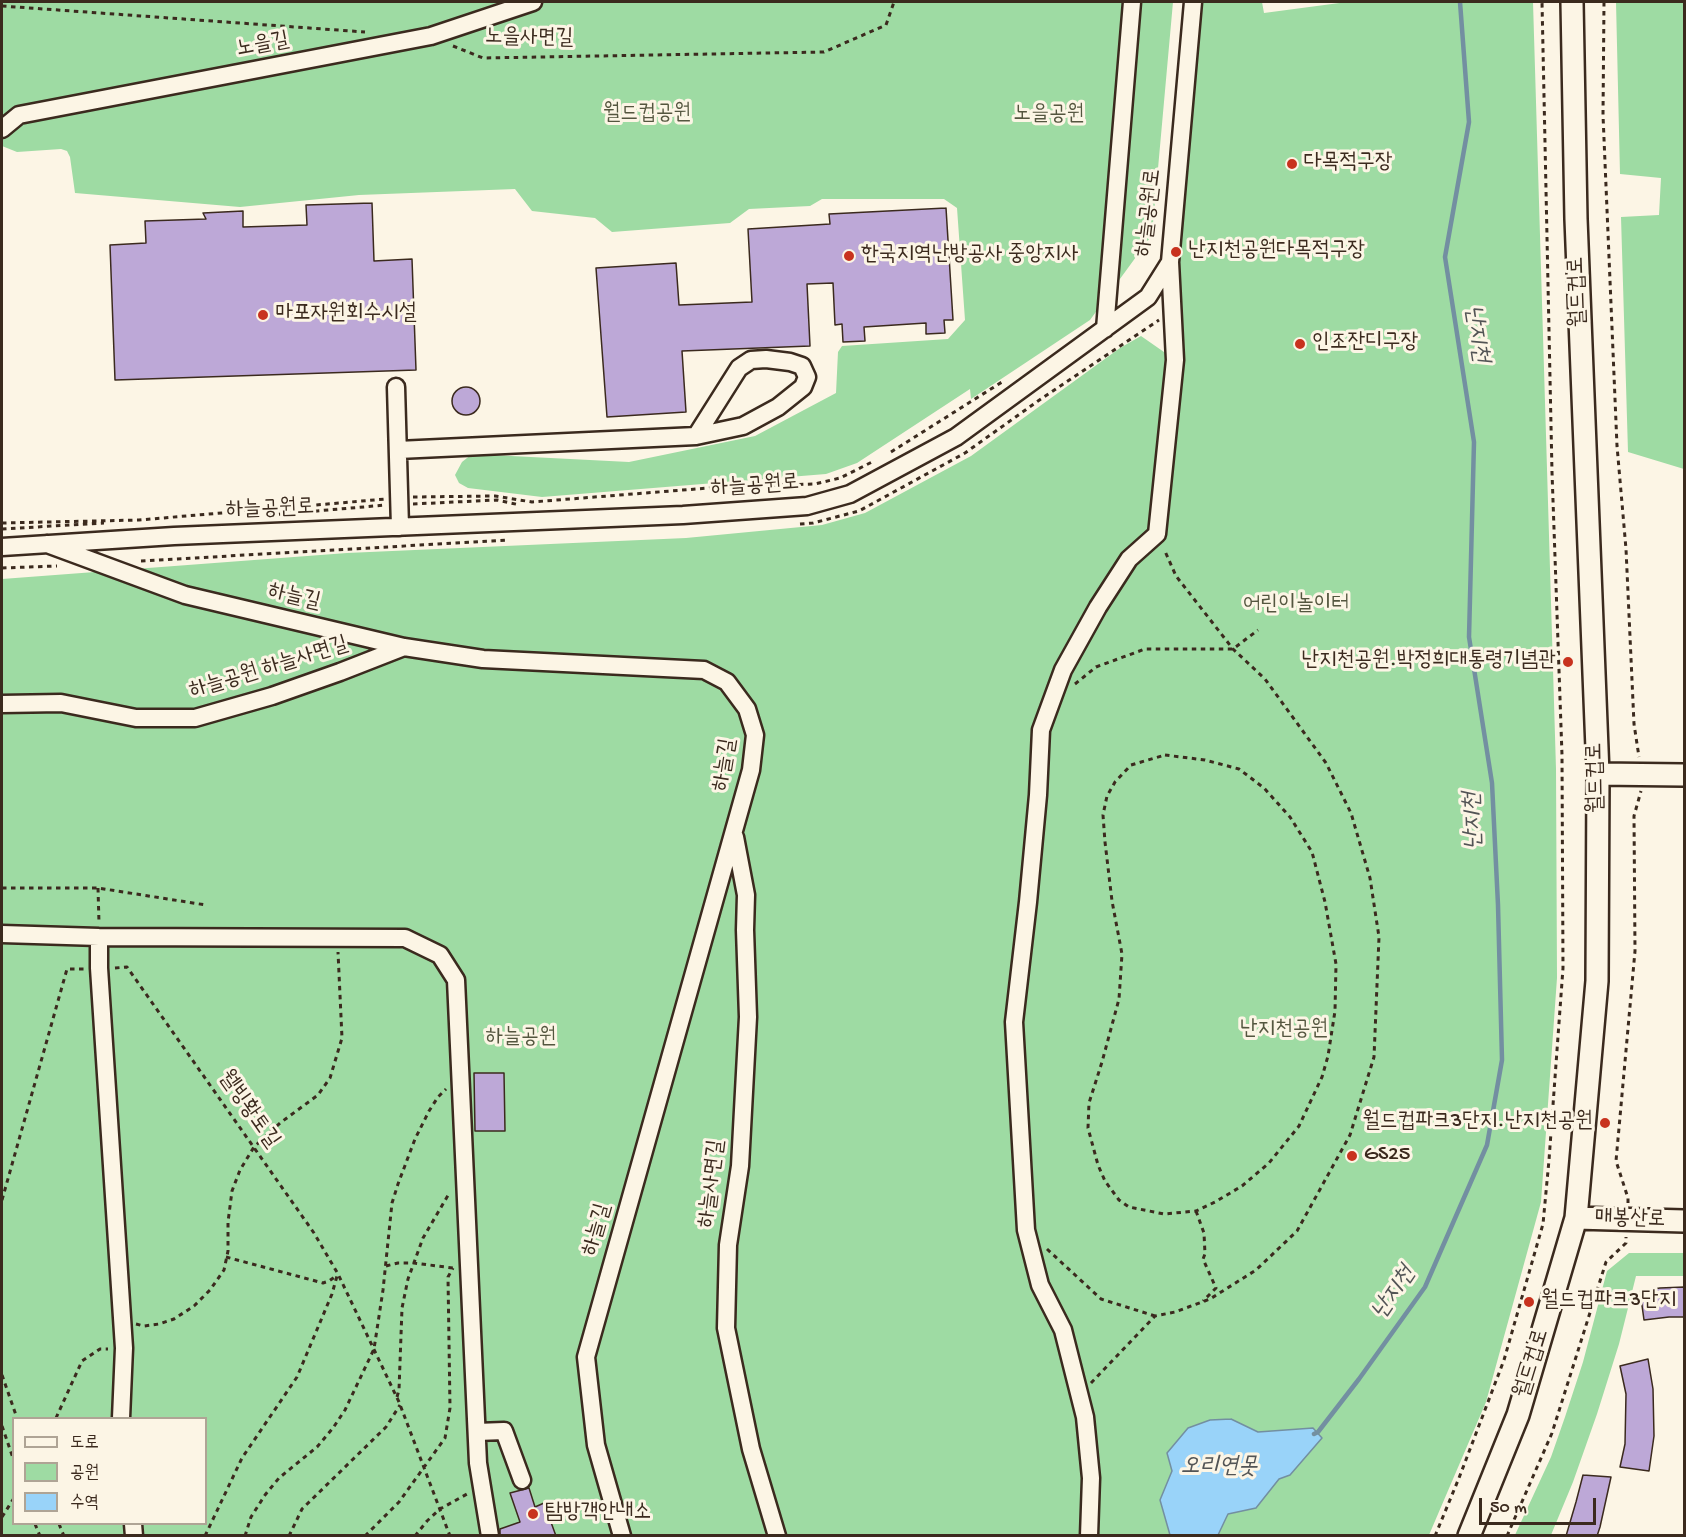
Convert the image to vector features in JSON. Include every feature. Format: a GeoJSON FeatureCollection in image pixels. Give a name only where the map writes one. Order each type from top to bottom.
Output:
{"type":"FeatureCollection","features":[{"type":"Feature","properties":{"kind":"main road","name":"월드컵로"},"geometry":{"type":"LineString","coordinates":[[1470,1536],[1518,1415],[1576,1218],[1597,981],[1598,774],[1576,219],[1572,2]]}},
{"type":"Feature","properties":{"kind":"main road"},"geometry":{"type":"LineString","coordinates":[[1598,774],[1684,775]]}},
{"type":"Feature","properties":{"kind":"main road","name":"매봉산로"},"geometry":{"type":"LineString","coordinates":[[1576,1218],[1684,1221]]}},
{"type":"Feature","properties":{"kind":"street","name":"노을길"},"geometry":{"type":"LineString","coordinates":[[2,129],[19,115],[431,36],[533,2]]}},
{"type":"Feature","properties":{"kind":"street"},"geometry":{"type":"LineString","coordinates":[[1105,329],[1132,2]]}},
{"type":"Feature","properties":{"kind":"street","name":"하늘공원로"},"geometry":{"type":"LineString","coordinates":[[2,547],[174,536],[682,515],[807,506],[850,494],[956,437],[1148,297],[1170,262],[1193,2]]}},
{"type":"Feature","properties":{"kind":"street"},"geometry":{"type":"LineString","coordinates":[[1089,1536],[1091,1478],[1085,1417],[1063,1330],[1040,1285],[1026,1230],[1014,1022],[1033,854],[1041,730],[1063,670],[1098,607],[1129,559],[1157,534],[1175,360],[1170,262]]}},
{"type":"Feature","properties":{"kind":"street"},"geometry":{"type":"LineString","coordinates":[[398,450],[696,436],[743,426],[778,407],[803,387],[807,377],[802,366],[766,359],[752,360],[739,368],[696,436]]}},
{"type":"Feature","properties":{"kind":"street"},"geometry":{"type":"LineString","coordinates":[[396,387],[400,527]]}},
{"type":"Feature","properties":{"kind":"street","name":"하늘길"},"geometry":{"type":"LineString","coordinates":[[47,544],[185,595],[405,647],[483,659],[704,670],[727,682],[747,709],[755,735],[751,770],[586,1357],[596,1445],[622,1536]]}},
{"type":"Feature","properties":{"kind":"street","name":"하늘공원 하늘사면길"},"geometry":{"type":"LineString","coordinates":[[2,704],[61,703],[136,718],[195,718],[272,696],[405,647]]}},
{"type":"Feature","properties":{"kind":"street","name":"하늘사면길"},"geometry":{"type":"LineString","coordinates":[[735,832],[746,895],[748,1017],[740,1166],[728,1245],[726,1328],[751,1449],[777,1536]]}},
{"type":"Feature","properties":{"kind":"street"},"geometry":{"type":"LineString","coordinates":[[2,934],[99,937],[405,938],[440,955],[456,980],[465,1180],[461,1265],[478,1463],[490,1536]]}},
{"type":"Feature","properties":{"kind":"street"},"geometry":{"type":"LineString","coordinates":[[99,937],[99,969],[123,1322],[121,1417]]}},
{"type":"Feature","properties":{"kind":"street"},"geometry":{"type":"LineString","coordinates":[[477,1432],[504,1431],[522,1480]]}},
{"type":"Feature","properties":{"kind":"path","name":"노을사면길"},"geometry":{"type":"LineString","coordinates":[[431,36],[483,58],[824,52],[886,25],[894,2]]}},
{"type":"Feature","properties":{"kind":"path"},"geometry":{"type":"LineString","coordinates":[[1435,1536],[1504,1360],[1544,1213],[1552,1126],[1563,968],[1562,755],[1552,471],[1542,2]]}},
{"type":"Feature","properties":{"kind":"path"},"geometry":{"type":"LineString","coordinates":[[2,6],[372,32]]}},
{"type":"Feature","properties":{"kind":"path"},"geometry":{"type":"LineString","coordinates":[[891,458],[1009,381]]}},
{"type":"Feature","properties":{"kind":"path"},"geometry":{"type":"LineString","coordinates":[[262,515],[399,504],[497,500],[530,507],[553,506]]}},
{"type":"Feature","properties":{"kind":"path"},"geometry":{"type":"LineString","coordinates":[[2,529],[97,523],[137,525],[170,522]]}},
{"type":"Feature","properties":{"kind":"path"},"geometry":{"type":"LineString","coordinates":[[1026,1230],[1101,1299],[1155,1316],[1175,1312],[1210,1299],[1256,1270],[1297,1231],[1350,1135],[1374,1057],[1379,937],[1370,878],[1351,813],[1326,763],[1265,679],[1233,649],[1176,576],[1157,534]]}},
{"type":"Feature","properties":{"kind":"path"},"geometry":{"type":"LineString","coordinates":[[1050,705],[1096,667],[1145,649],[1233,649],[1258,630]]}},
{"type":"Feature","properties":{"kind":"path"},"geometry":{"type":"LineString","coordinates":[[1165,755],[1205,760],[1239,769],[1264,789],[1290,817],[1312,852],[1325,902],[1336,964],[1335,1011],[1328,1056],[1323,1077],[1299,1126],[1269,1163],[1242,1186],[1196,1211],[1164,1215],[1129,1207],[1119,1200],[1105,1181],[1098,1165],[1088,1128],[1089,1103],[1119,999],[1122,954],[1112,901],[1103,815],[1107,796],[1115,782],[1131,765],[1165,755]]}},
{"type":"Feature","properties":{"kind":"path"},"geometry":{"type":"LineString","coordinates":[[2,888],[98,888],[206,905]]}},
{"type":"Feature","properties":{"kind":"path"},"geometry":{"type":"LineString","coordinates":[[98,888],[99,937]]}},
{"type":"Feature","properties":{"kind":"path"},"geometry":{"type":"LineString","coordinates":[[123,1322],[144,1326],[174,1319],[194,1306],[210,1290],[224,1270],[232,1191],[240,1170],[254,1147],[280,1123],[318,1095],[330,1078],[342,1038],[337,938]]}},
{"type":"Feature","properties":{"kind":"path","name":"웰빙황토길"},"geometry":{"type":"LineString","coordinates":[[127,967],[314,1233],[338,1274],[397,1397],[450,1536]]}},
{"type":"Feature","properties":{"kind":"path"},"geometry":{"type":"LineString","coordinates":[[2,1200],[68,969],[99,969]]}},
{"type":"Feature","properties":{"kind":"path"},"geometry":{"type":"LineString","coordinates":[[245,1536],[251,1517],[265,1495],[279,1478],[316,1447],[345,1410],[374,1349],[392,1203],[398,1184],[415,1139],[438,1097],[452,1085],[460,1085]]}},
{"type":"Feature","properties":{"kind":"path"},"geometry":{"type":"LineString","coordinates":[[397,1397],[402,1308],[408,1279],[423,1238],[453,1187],[465,1180]]}},
{"type":"Feature","properties":{"kind":"path"},"geometry":{"type":"LineString","coordinates":[[1196,1211],[1204,1233],[1205,1254],[1203,1259],[1216,1288],[1202,1302]]}},
{"type":"Feature","properties":{"kind":"path"},"geometry":{"type":"LineString","coordinates":[[226,1257],[323,1283],[338,1274]]}},
{"type":"Feature","properties":{"kind":"path"},"geometry":{"type":"LineString","coordinates":[[385,1267],[398,1263],[461,1265]]}},
{"type":"Feature","properties":{"kind":"path"},"geometry":{"type":"LineString","coordinates":[[365,1536],[399,1502],[445,1438],[450,1408],[448,1277],[461,1265]]}},
{"type":"Feature","properties":{"kind":"path"},"geometry":{"type":"LineString","coordinates":[[205,1536],[242,1458],[297,1377],[332,1294],[338,1274]]}},
{"type":"Feature","properties":{"kind":"path"},"geometry":{"type":"LineString","coordinates":[[1080,1395],[1155,1316]]}},
{"type":"Feature","properties":{"kind":"path"},"geometry":{"type":"LineString","coordinates":[[57,1417],[82,1361],[100,1349],[124,1348]]}},
{"type":"Feature","properties":{"kind":"path"},"geometry":{"type":"LineString","coordinates":[[2,1375],[16,1417]]}},
{"type":"Feature","properties":{"kind":"path"},"geometry":{"type":"LineString","coordinates":[[289,1536],[302,1509],[386,1427],[400,1405]]}},
{"type":"Feature","properties":{"kind":"path"},"geometry":{"type":"LineString","coordinates":[[2,1426],[12,1455]]}},
{"type":"Feature","properties":{"kind":"path"},"geometry":{"type":"LineString","coordinates":[[415,1536],[440,1509],[463,1495],[482,1488]]}},
{"type":"Feature","properties":{"kind":"path"},"geometry":{"type":"LineString","coordinates":[[2,1517],[12,1501]]}},
{"type":"Feature","properties":{"kind":"green space","name":"월드컵공원"},"geometry":{"type":"Polygon","coordinates":[[[2,2],[1173,2],[1152,235],[1090,320],[971,399],[970,389],[857,463],[826,474],[542,497],[468,488],[459,483],[455,475],[462,462],[472,454],[629,462],[755,436],[836,393],[838,352],[842,346],[948,339],[965,320],[957,208],[944,199],[822,199],[810,206],[749,209],[730,223],[612,232],[595,218],[532,211],[515,189],[359,195],[240,207],[75,193],[70,157],[67,151],[61,149],[17,152],[2,146],[2,2]]]}},
{"type":"Feature","properties":{"kind":"green space","name":"하늘공원"},"geometry":{"type":"Polygon","coordinates":[[[1193,2],[1262,2],[1264,13],[1347,2],[1533,2],[1556,769],[1557,978],[1541,1202],[1486,1402],[1429,1535],[2,1536],[2,579],[347,553],[686,538],[822,525],[865,513],[971,456],[1120,348],[1141,336],[1174,359],[1170,262],[1193,2]]]}},
{"type":"Feature","properties":{"kind":"green space"},"geometry":{"type":"Polygon","coordinates":[[[1616,2],[1684,2],[1684,469],[1628,452],[1621,217],[1659,215],[1661,178],[1620,174],[1616,2]]]}},
{"type":"Feature","properties":{"kind":"green space"},"geometry":{"type":"Polygon","coordinates":[[[1629,1253],[1684,1253],[1684,1276],[1636,1276],[1619,1344],[1597,1414],[1551,1535],[1515,1535],[1551,1457],[1565,1417],[1583,1362],[1607,1271],[1629,1253]]]}},
{"type":"Feature","properties":{"kind":"water","name":"오리연못"},"geometry":{"type":"Polygon","coordinates":[[[1231,1419],[1258,1432],[1313,1428],[1322,1438],[1290,1475],[1279,1479],[1256,1508],[1228,1514],[1218,1535],[1170,1535],[1160,1500],[1172,1471],[1167,1453],[1188,1428],[1210,1420],[1231,1419]]]}},
{"type":"Feature","properties":{"kind":"building","name":"마포자원회수시설"},"geometry":{"type":"Polygon","coordinates":[[[372,203],[374,261],[412,259],[416,370],[115,380],[110,245],[146,243],[145,221],[206,219],[203,213],[243,211],[243,227],[307,225],[306,205],[372,203]]]}},
{"type":"Feature","properties":{"kind":"building"},"geometry":{"type":"Polygon","coordinates":[[[946,208],[953,320],[944,320],[945,333],[926,334],[926,323],[864,327],[865,341],[843,342],[842,324],[835,325],[833,283],[807,284],[810,346],[682,351],[686,412],[607,417],[596,268],[676,263],[679,305],[752,302],[748,229],[830,224],[829,214],[946,208]]]}},
{"type":"Feature","properties":{"kind":"building"},"geometry":{"type":"Polygon","coordinates":[[[466,387],[476,391],[480,401],[476,411],[466,415],[456,411],[452,401],[456,391],[466,387]]]}},
{"type":"Feature","properties":{"kind":"building"},"geometry":{"type":"Polygon","coordinates":[[[474,1073],[504,1073],[505,1131],[475,1131],[474,1073]]]}},
{"type":"Feature","properties":{"kind":"building"},"geometry":{"type":"Polygon","coordinates":[[[1684,1287],[1684,1317],[1644,1320],[1640,1291],[1684,1287]]]}},
{"type":"Feature","properties":{"kind":"building"},"geometry":{"type":"Polygon","coordinates":[[[1648,1359],[1653,1389],[1654,1436],[1649,1471],[1620,1467],[1625,1444],[1626,1394],[1620,1366],[1648,1359]]]}},
{"type":"Feature","properties":{"kind":"building"},"geometry":{"type":"Polygon","coordinates":[[[1583,1475],[1611,1477],[1600,1527],[1597,1536],[1566,1536],[1576,1502],[1583,1475]]]}},
{"type":"Feature","properties":{"kind":"building","name":"탐방객안내소"},"geometry":{"type":"Polygon","coordinates":[[[529,1488],[535,1507],[544,1503],[556,1536],[500,1536],[500,1529],[520,1522],[510,1493],[529,1488]]]}},
{"type":"Feature","properties":{"kind":"waterway","name":"난지천"},"geometry":{"type":"LineString","coordinates":[[1314,1434],[1318,1432],[1359,1379],[1425,1287],[1487,1145],[1502,1060],[1492,783],[1469,637],[1474,442],[1445,257],[1469,122],[1460,2]]}},
{"type":"Feature","properties":{"kind":"place","name":"다목적구장"},"geometry":{"type":"Point","coordinates":[1292,164]}},
{"type":"Feature","properties":{"kind":"place","name":"난지천공원다목적구장"},"geometry":{"type":"Point","coordinates":[1176,252]}},
{"type":"Feature","properties":{"kind":"place","name":"한국지역난방공사 중앙지사"},"geometry":{"type":"Point","coordinates":[849,256]}},
{"type":"Feature","properties":{"kind":"place","name":"마포자원회수시설"},"geometry":{"type":"Point","coordinates":[263,315]}},
{"type":"Feature","properties":{"kind":"place","name":"인조잔디구장"},"geometry":{"type":"Point","coordinates":[1300,344]}},
{"type":"Feature","properties":{"kind":"place","name":"난지천공원.박정희대통령기념관"},"geometry":{"type":"Point","coordinates":[1568,662]}},
{"type":"Feature","properties":{"kind":"place","name":"월드컵파크3단지.난지천공원"},"geometry":{"type":"Point","coordinates":[1605,1123]}},
{"type":"Feature","properties":{"kind":"place","name":"GS25"},"geometry":{"type":"Point","coordinates":[1352,1156]}},
{"type":"Feature","properties":{"kind":"place","name":"월드컵파크3단지"},"geometry":{"type":"Point","coordinates":[1529,1302]}},
{"type":"Feature","properties":{"kind":"place","name":"탐방객안내소"},"geometry":{"type":"Point","coordinates":[533,1514]}},
{"type":"Feature","properties":{"kind":"park label","name":"노을공원"},"geometry":{"type":"Point","coordinates":[1049,116]}},
{"type":"Feature","properties":{"kind":"park label","name":"어린이놀이터"},"geometry":{"type":"Point","coordinates":[1296,606]}},
{"type":"Feature","properties":{"kind":"park label","name":"난지천공원"},"geometry":{"type":"Point","coordinates":[1284,1031]}}]}
